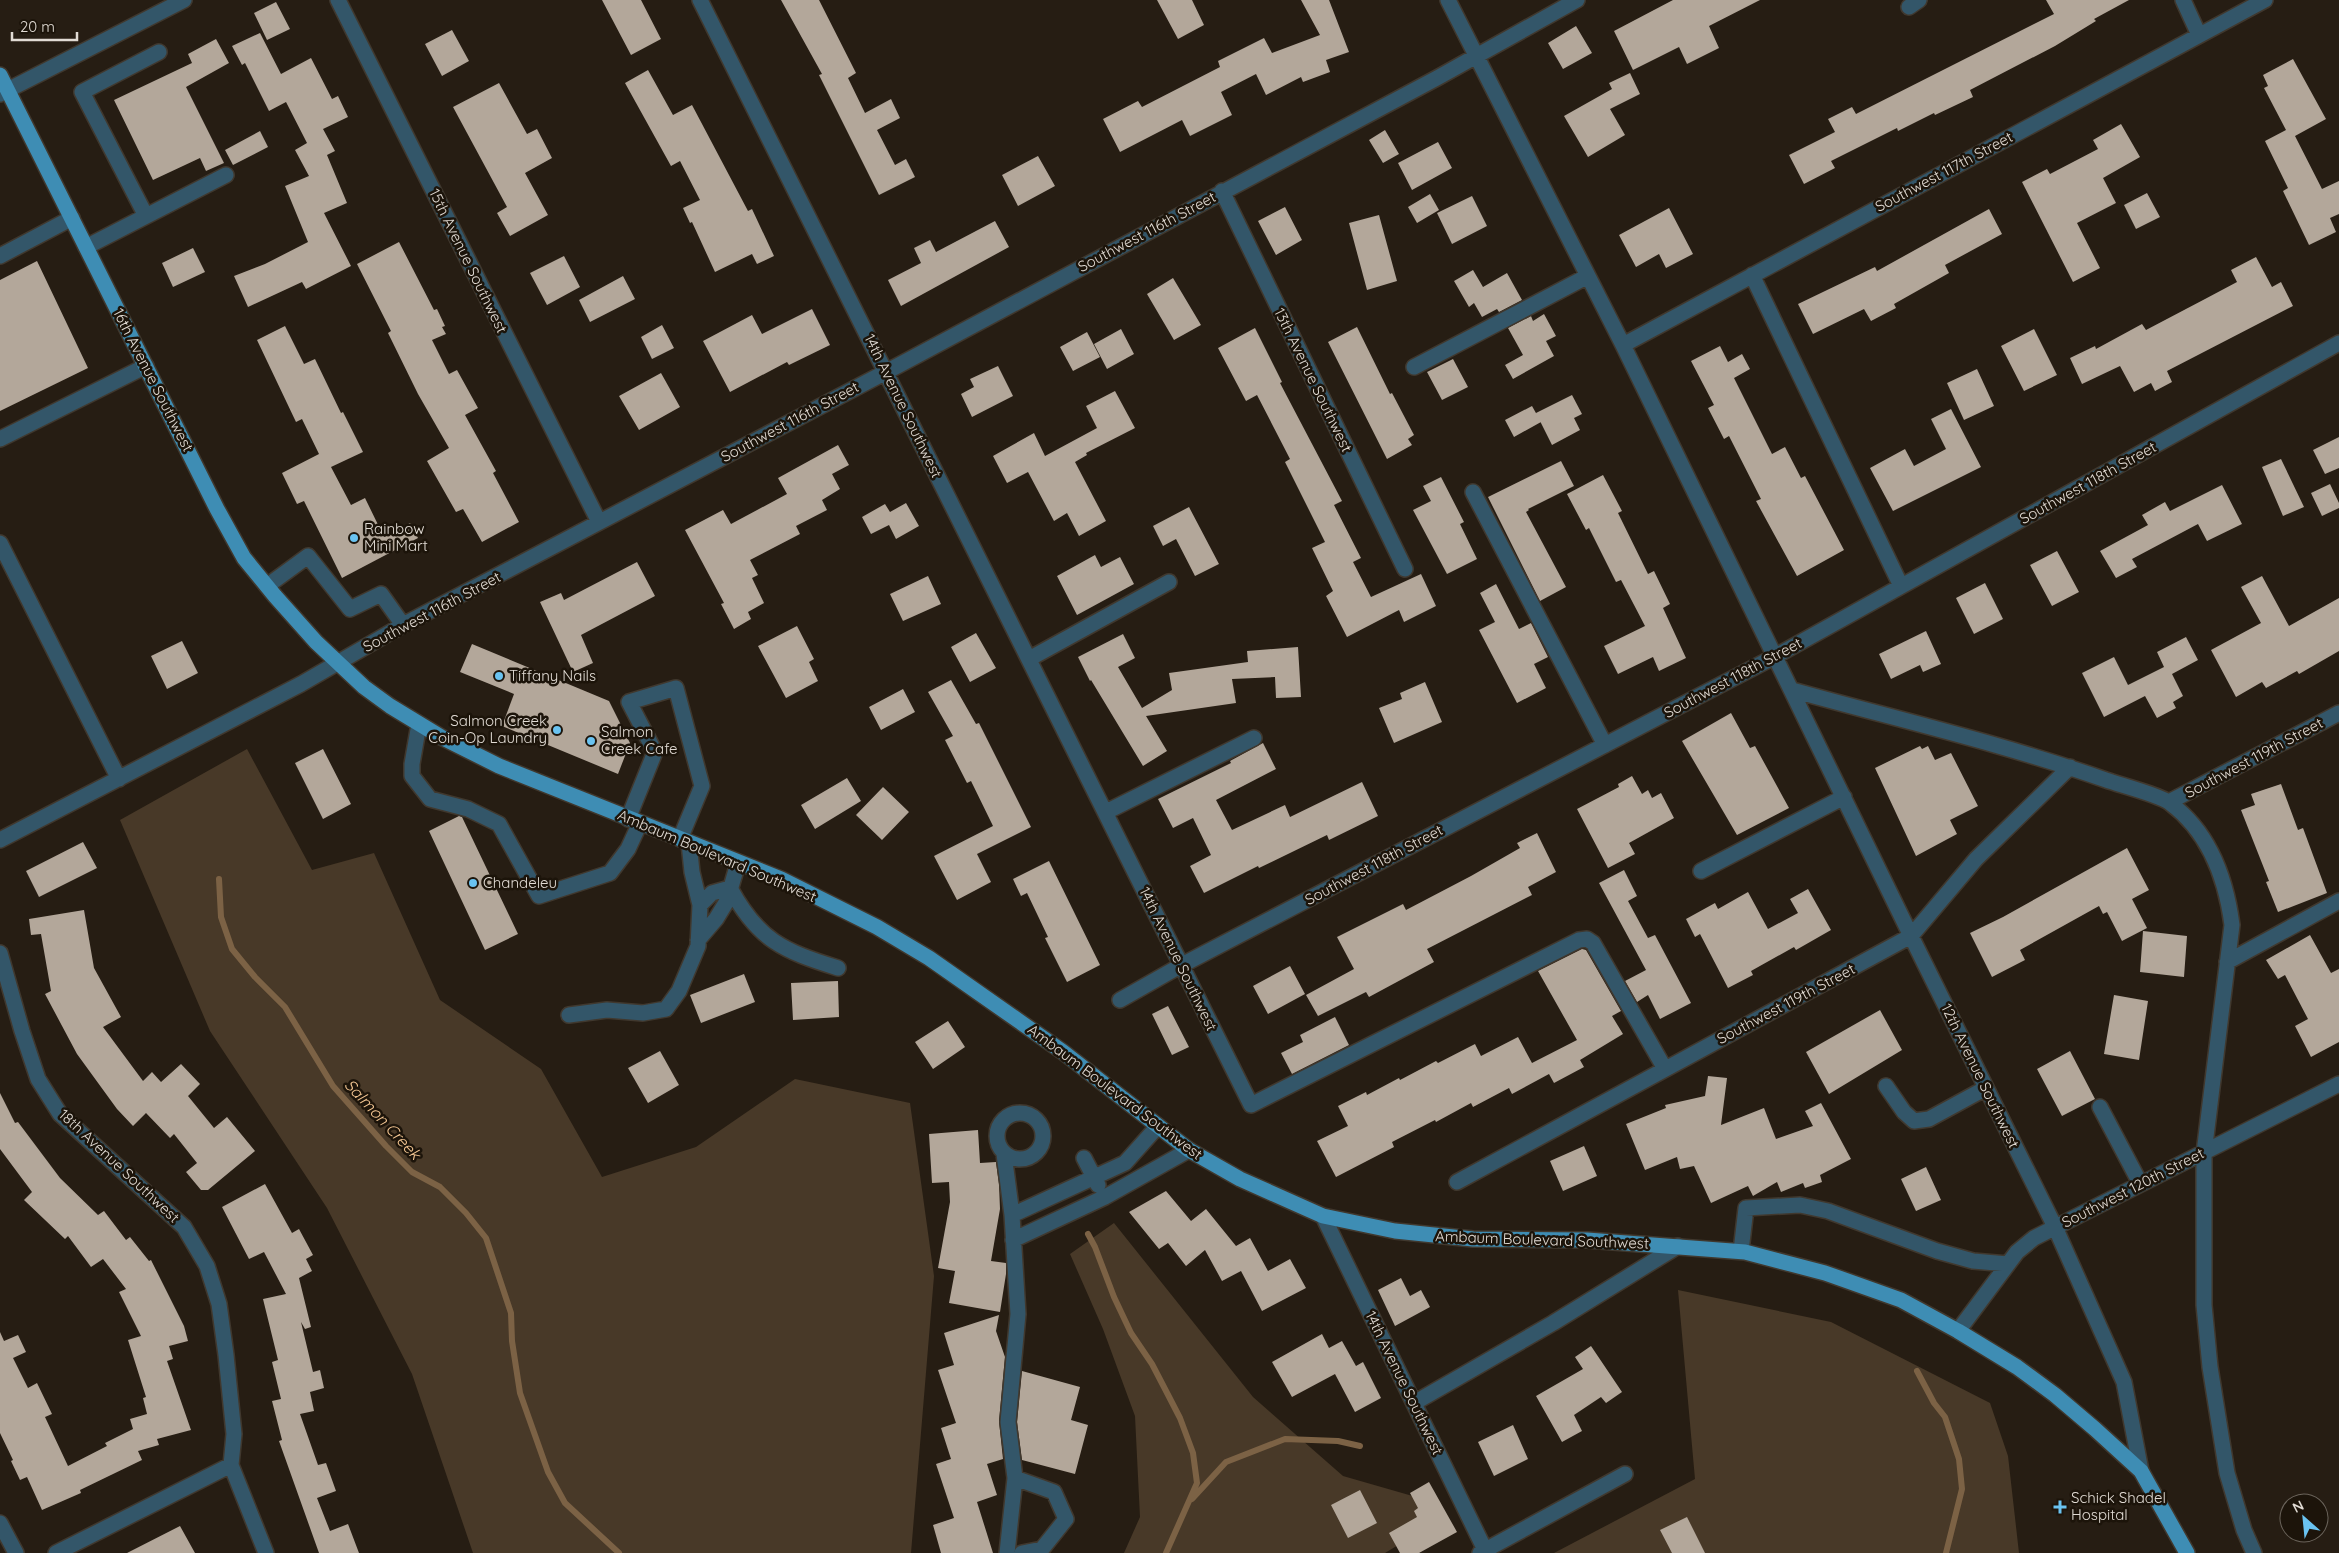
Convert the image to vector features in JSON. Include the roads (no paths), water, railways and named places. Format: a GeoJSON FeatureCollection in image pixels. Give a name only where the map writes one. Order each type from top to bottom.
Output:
{"type":"FeatureCollection","features":[{"type":"Feature","properties":{"kind":"main road","name":"16th Avenue Southwest"},"geometry":{"type":"LineString","coordinates":[[0,75],[4,92],[72,218],[244,558],[310,635],[339,663]]}},
{"type":"Feature","properties":{"kind":"main road","name":"Ambaum Boulevard Southwest"},"geometry":{"type":"LineString","coordinates":[[339,663],[364,687],[390,706],[419,724],[499,766],[781,879],[877,927],[928,958],[1063,1052],[1189,1150],[1240,1179],[1323,1216],[1395,1232],[1472,1239],[1587,1240],[1741,1252],[1825,1273],[1901,1300],[1958,1331],[2017,1367],[2055,1395],[2141,1470],[2187,1553]]}},
{"type":"Feature","properties":{"kind":"street"},"geometry":{"type":"LineString","coordinates":[[4,92],[184,0]]}},
{"type":"Feature","properties":{"kind":"street","name":"15th Avenue Southwest"},"geometry":{"type":"LineString","coordinates":[[338,0],[599,522]]}},
{"type":"Feature","properties":{"kind":"street","name":"14th Avenue Southwest"},"geometry":{"type":"LineString","coordinates":[[700,0],[1106,812],[1180,966],[1251,1105],[1579,940],[1587,939],[1593,943],[1665,1069]]}},
{"type":"Feature","properties":{"kind":"street","name":"12th Avenue Southwest"},"geometry":{"type":"LineString","coordinates":[[1448,0],[1588,276],[2055,1227],[2124,1382],[2141,1470]]}},
{"type":"Feature","properties":{"kind":"street","name":"Southwest 116th Street"},"geometry":{"type":"LineString","coordinates":[[0,839],[119,779],[339,663],[403,625],[886,372],[1577,0]]}},
{"type":"Feature","properties":{"kind":"street"},"geometry":{"type":"LineString","coordinates":[[2183,0],[2200,35]]}},
{"type":"Feature","properties":{"kind":"street","name":"Southwest 117th Street"},"geometry":{"type":"LineString","coordinates":[[1622,345],[2265,0]]}},
{"type":"Feature","properties":{"kind":"street"},"geometry":{"type":"LineString","coordinates":[[146,216],[82,92],[160,52]]}},
{"type":"Feature","properties":{"kind":"street"},"geometry":{"type":"LineString","coordinates":[[86,247],[226,174]]}},
{"type":"Feature","properties":{"kind":"street","name":"13th Avenue Southwest"},"geometry":{"type":"LineString","coordinates":[[1222,191],[1405,569]]}},
{"type":"Feature","properties":{"kind":"street"},"geometry":{"type":"LineString","coordinates":[[0,256],[72,218]]}},
{"type":"Feature","properties":{"kind":"street"},"geometry":{"type":"LineString","coordinates":[[1752,275],[1901,586]]}},
{"type":"Feature","properties":{"kind":"street"},"geometry":{"type":"LineString","coordinates":[[1414,368],[1588,276]]}},
{"type":"Feature","properties":{"kind":"street","name":"Southwest 118th Street"},"geometry":{"type":"LineString","coordinates":[[1120,1000],[1180,966],[1774,657],[2339,344]]}},
{"type":"Feature","properties":{"kind":"street"},"geometry":{"type":"LineString","coordinates":[[0,439],[146,366]]}},
{"type":"Feature","properties":{"kind":"street"},"geometry":{"type":"LineString","coordinates":[[1473,492],[1605,744]]}},
{"type":"Feature","properties":{"kind":"street"},"geometry":{"type":"LineString","coordinates":[[0,543],[119,779]]}},
{"type":"Feature","properties":{"kind":"street"},"geometry":{"type":"LineString","coordinates":[[267,586],[308,556],[350,610],[381,594],[403,625]]}},
{"type":"Feature","properties":{"kind":"street"},"geometry":{"type":"LineString","coordinates":[[1029,659],[1169,582]]}},
{"type":"Feature","properties":{"kind":"street"},"geometry":{"type":"LineString","coordinates":[[419,724],[412,764],[412,776],[430,799],[468,810],[500,824],[539,896],[610,873],[628,849],[634,821],[655,752],[629,702],[676,688],[702,786],[684,841],[700,905],[698,946],[679,991],[666,1009],[643,1013],[607,1010],[569,1015]]}},
{"type":"Feature","properties":{"kind":"street"},"geometry":{"type":"LineString","coordinates":[[1792,690],[2070,767],[2169,802],[2193,826],[2209,849],[2221,872],[2229,901],[2232,925],[2204,1152],[2203,1277],[2210,1367],[2227,1473],[2244,1530],[2254,1553]]}},
{"type":"Feature","properties":{"kind":"street","name":"Southwest 119th Street"},"geometry":{"type":"LineString","coordinates":[[2169,802],[2339,713]]}},
{"type":"Feature","properties":{"kind":"street"},"geometry":{"type":"LineString","coordinates":[[1106,812],[1254,738]]}},
{"type":"Feature","properties":{"kind":"street","name":"Southwest 119th Street"},"geometry":{"type":"LineString","coordinates":[[1457,1182],[1911,936],[1976,859],[2070,767]]}},
{"type":"Feature","properties":{"kind":"street"},"geometry":{"type":"LineString","coordinates":[[1701,871],[1844,797]]}},
{"type":"Feature","properties":{"kind":"street"},"geometry":{"type":"LineString","coordinates":[[698,940],[723,907],[738,862]]}},
{"type":"Feature","properties":{"kind":"street"},"geometry":{"type":"LineString","coordinates":[[700,905],[712,893],[730,888]]}},
{"type":"Feature","properties":{"kind":"street"},"geometry":{"type":"LineString","coordinates":[[730,888],[750,921],[774,944],[804,958],[838,968]]}},
{"type":"Feature","properties":{"kind":"street"},"geometry":{"type":"LineString","coordinates":[[2227,962],[2339,901]]}},
{"type":"Feature","properties":{"kind":"street","name":"18th Avenue Southwest"},"geometry":{"type":"LineString","coordinates":[[0,953],[38,1079],[60,1114],[184,1227],[207,1266],[219,1304],[226,1355],[234,1434],[231,1466],[266,1553]]}},
{"type":"Feature","properties":{"kind":"street","name":"Southwest 120th Street"},"geometry":{"type":"LineString","coordinates":[[1958,1331],[2008,1264],[2034,1238],[2339,1084]]}},
{"type":"Feature","properties":{"kind":"street"},"geometry":{"type":"LineString","coordinates":[[1886,1086],[1904,1112],[1914,1121],[1929,1119],[1986,1088]]}},
{"type":"Feature","properties":{"kind":"street"},"geometry":{"type":"LineString","coordinates":[[2100,1106],[2140,1183]]}},
{"type":"Feature","properties":{"kind":"street"},"geometry":{"type":"LineString","coordinates":[[1012,1215],[1125,1163],[1158,1126]]}},
{"type":"Feature","properties":{"kind":"street"},"geometry":{"type":"LineString","coordinates":[[1013,1240],[1105,1197],[1189,1150]]}},
{"type":"Feature","properties":{"kind":"street"},"geometry":{"type":"LineString","coordinates":[[1004,1154],[1012,1215],[1018,1314],[1008,1422],[1014,1478],[1007,1553]]}},
{"type":"Feature","properties":{"kind":"street"},"geometry":{"type":"LineString","coordinates":[[1084,1158],[1105,1197]]}},
{"type":"Feature","properties":{"kind":"street"},"geometry":{"type":"LineString","coordinates":[[1741,1252],[1746,1208],[1800,1205],[1828,1211],[1946,1254],[1973,1261],[2008,1264]]}},
{"type":"Feature","properties":{"kind":"street","name":"14th Avenue Southwest"},"geometry":{"type":"LineString","coordinates":[[1323,1216],[1414,1403],[1483,1552]]}},
{"type":"Feature","properties":{"kind":"street"},"geometry":{"type":"LineString","coordinates":[[1414,1403],[1553,1323],[1678,1246]]}},
{"type":"Feature","properties":{"kind":"street"},"geometry":{"type":"LineString","coordinates":[[56,1553],[231,1466]]}},
{"type":"Feature","properties":{"kind":"street"},"geometry":{"type":"LineString","coordinates":[[1483,1552],[1625,1474]]}},
{"type":"Feature","properties":{"kind":"street"},"geometry":{"type":"LineString","coordinates":[[1014,1478],[1054,1492],[1066,1519],[1042,1549],[1022,1553]]}},
{"type":"Feature","properties":{"kind":"street"},"geometry":{"type":"LineString","coordinates":[[0,1523],[16,1553]]}},
{"type":"Feature","properties":{"kind":"waterway","name":"Salmon Creek"},"geometry":{"type":"LineString","coordinates":[[219,879],[221,917],[232,949],[255,977],[285,1007],[333,1086],[386,1146],[412,1172],[440,1187],[466,1213],[486,1238],[511,1313],[512,1341],[520,1393],[548,1472],[565,1503],[619,1553]]}},
{"type":"Feature","properties":{"kind":"waterway"},"geometry":{"type":"LineString","coordinates":[[1088,1234],[1131,1333],[1152,1364],[1180,1418],[1193,1453],[1197,1483],[1166,1553]]}},
{"type":"Feature","properties":{"kind":"waterway","name":"Salmon Creek"},"geometry":{"type":"LineString","coordinates":[[1917,1371],[1934,1403],[1945,1417],[1959,1459],[1962,1489],[1946,1553]]}},
{"type":"Feature","properties":{"kind":"waterway"},"geometry":{"type":"LineString","coordinates":[[1192,1499],[1226,1462],[1285,1439],[1338,1441],[1360,1446]]}},
{"type":"Feature","properties":{"kind":"place","name":"Rainbow Mini Mart"},"geometry":{"type":"Point","coordinates":[354,538]}},
{"type":"Feature","properties":{"kind":"place","name":"Tiffany Nails"},"geometry":{"type":"Point","coordinates":[499,676]}},
{"type":"Feature","properties":{"kind":"place","name":"Salmon Creek Coin-Op Laundry"},"geometry":{"type":"Point","coordinates":[557,730]}},
{"type":"Feature","properties":{"kind":"place","name":"Salmon Creek Cafe"},"geometry":{"type":"Point","coordinates":[591,741]}},
{"type":"Feature","properties":{"kind":"place","name":"Chandeleu"},"geometry":{"type":"Point","coordinates":[473,883]}},
{"type":"Feature","properties":{"kind":"place","name":"Schick Shadel Hospital"},"geometry":{"type":"Point","coordinates":[2060,1507]}}]}
